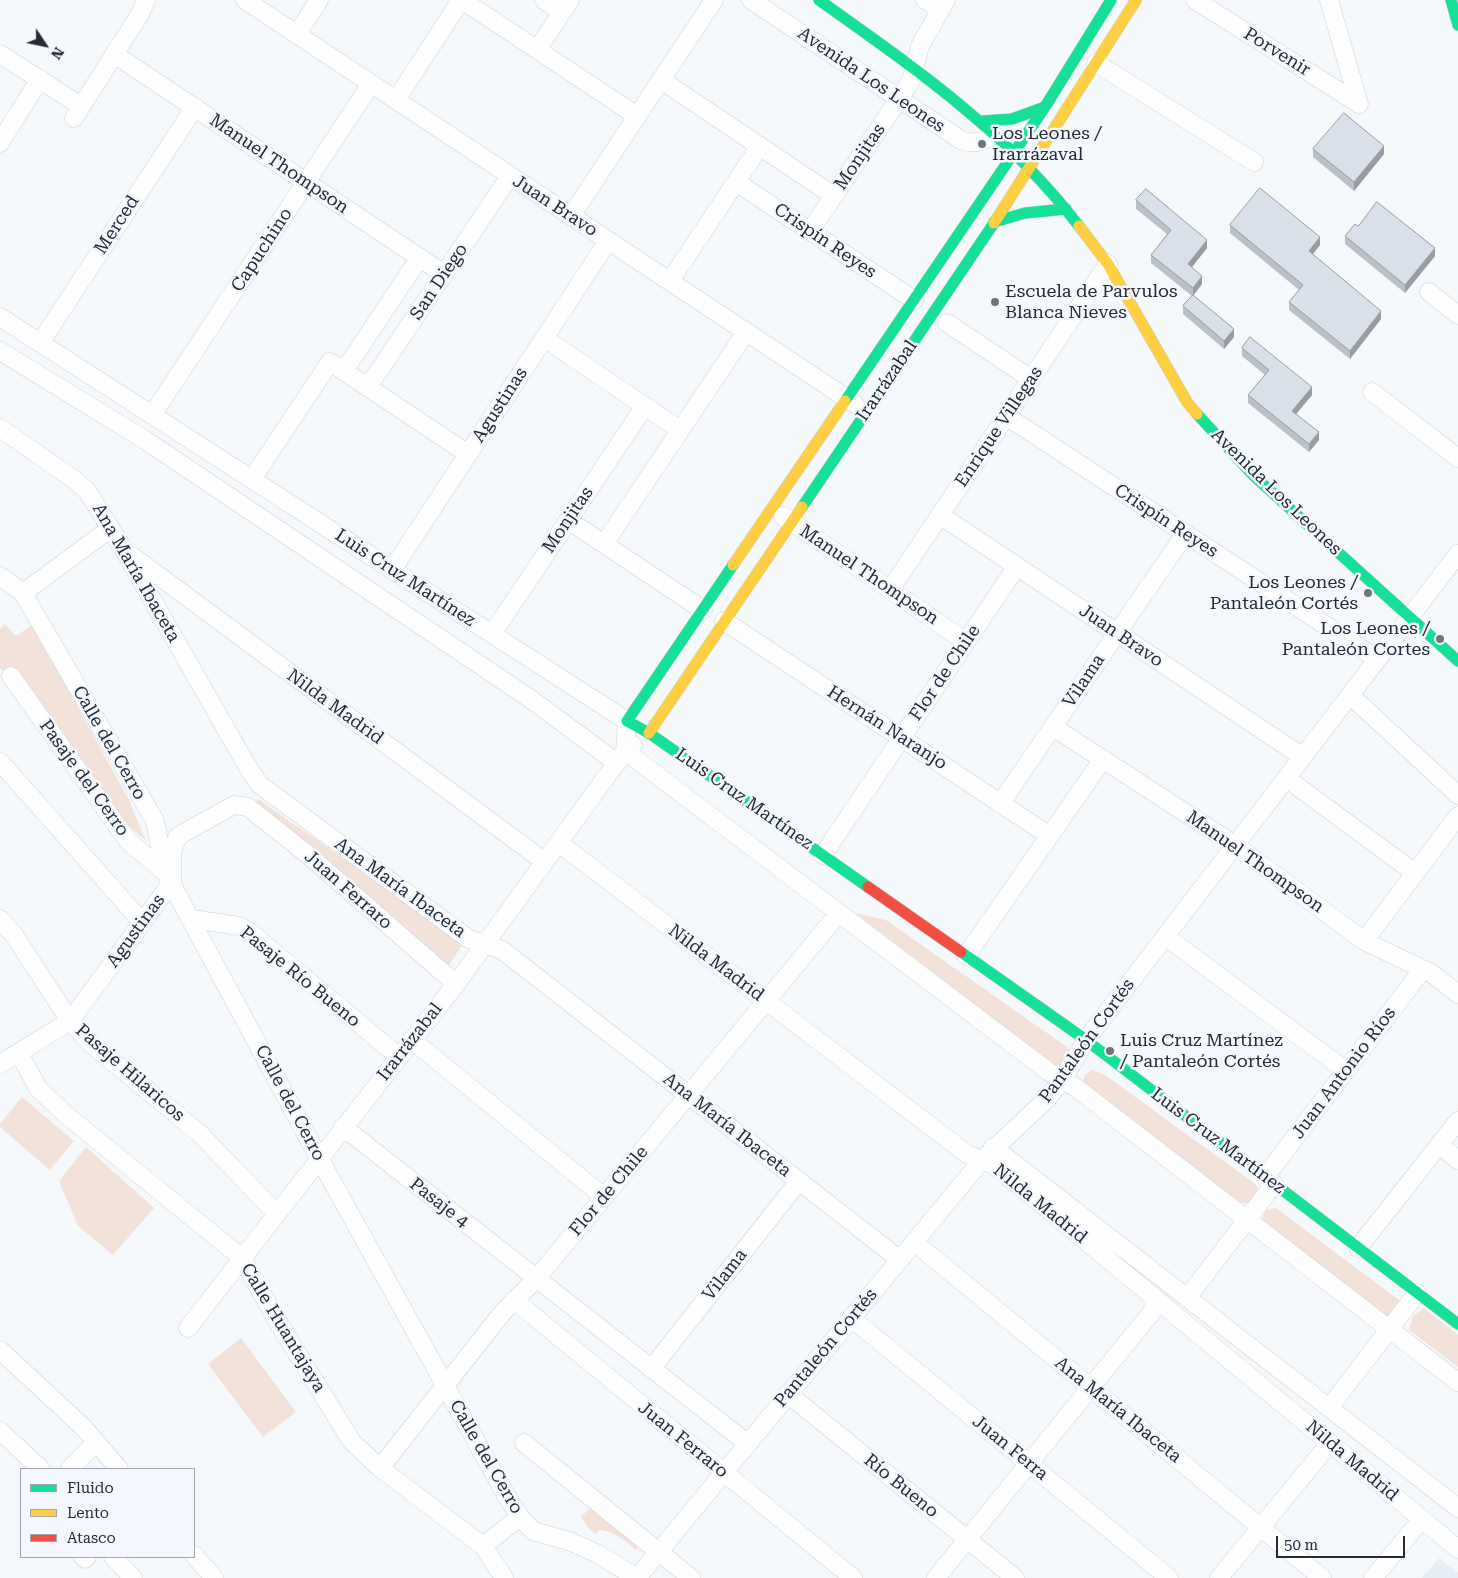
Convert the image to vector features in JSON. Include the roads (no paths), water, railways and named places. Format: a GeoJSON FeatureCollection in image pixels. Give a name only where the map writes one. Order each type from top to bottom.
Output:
{"type":"FeatureCollection","features":[{"type":"Feature","properties":{"kind":"street"},"geometry":{"type":"LineString","coordinates":[[0,54],[40,79],[78,112],[146,0]]}},
{"type":"Feature","properties":{"kind":"street","name":"Juan Bravo"},"geometry":{"type":"LineString","coordinates":[[245,0],[866,411]]}},
{"type":"Feature","properties":{"kind":"street"},"geometry":{"type":"LineString","coordinates":[[297,34],[319,0]]}},
{"type":"Feature","properties":{"kind":"street"},"geometry":{"type":"LineString","coordinates":[[396,100],[462,0],[637,116]]}},
{"type":"Feature","properties":{"kind":"street"},"geometry":{"type":"LineString","coordinates":[[537,50],[566,6],[544,0]]}},
{"type":"Feature","properties":{"kind":"street"},"geometry":{"type":"LineString","coordinates":[[571,216],[714,0]]}},
{"type":"Feature","properties":{"kind":"street","name":"Avenida Los Leones"},"geometry":{"type":"LineString","coordinates":[[751,0],[955,136],[968,142],[982,141],[994,134]]}},
{"type":"Feature","properties":{"kind":"street","name":"Avenida Los Leones"},"geometry":{"type":"LineString","coordinates":[[819,0],[914,67],[982,121],[1030,169],[1066,209],[1108,264],[1187,402],[1210,430],[1254,476],[1458,661]]}},
{"type":"Feature","properties":{"kind":"street"},"geometry":{"type":"LineString","coordinates":[[926,0],[943,4]]}},
{"type":"Feature","properties":{"kind":"street","name":"Irarrázabal"},"geometry":{"type":"LineString","coordinates":[[627,721],[1045,107],[1111,0]]}},
{"type":"Feature","properties":{"kind":"street","name":"Irarrázabal"},"geometry":{"type":"LineString","coordinates":[[188,1328],[456,984],[621,757],[649,733],[1030,169],[1136,0]]}},
{"type":"Feature","properties":{"kind":"street","name":"Porvenir"},"geometry":{"type":"LineString","coordinates":[[1195,0],[1359,104],[1329,0]]}},
{"type":"Feature","properties":{"kind":"street"},"geometry":{"type":"LineString","coordinates":[[1451,0],[1458,25]]}},
{"type":"Feature","properties":{"kind":"street","name":"Monjitas"},"geometry":{"type":"LineString","coordinates":[[810,231],[911,81],[920,46],[943,4]]}},
{"type":"Feature","properties":{"kind":"street","name":"Manuel Thompson"},"geometry":{"type":"LineString","coordinates":[[114,54],[444,274]]}},
{"type":"Feature","properties":{"kind":"street"},"geometry":{"type":"LineString","coordinates":[[1096,63],[1254,162]]}},
{"type":"Feature","properties":{"kind":"street"},"geometry":{"type":"LineString","coordinates":[[0,143],[40,79]]}},
{"type":"Feature","properties":{"kind":"street"},"geometry":{"type":"LineString","coordinates":[[661,80],[834,196]]}},
{"type":"Feature","properties":{"kind":"street","name":"Capuchino"},"geometry":{"type":"LineString","coordinates":[[152,416],[371,84]]}},
{"type":"Feature","properties":{"kind":"street","name":"Merced"},"geometry":{"type":"LineString","coordinates":[[40,343],[194,107]]}},
{"type":"Feature","properties":{"kind":"street"},"geometry":{"type":"LineString","coordinates":[[982,121],[1012,119],[1045,107]]}},
{"type":"Feature","properties":{"kind":"street"},"geometry":{"type":"LineString","coordinates":[[670,281],[760,146]]}},
{"type":"Feature","properties":{"kind":"street","name":"San Diego"},"geometry":{"type":"LineString","coordinates":[[368,388],[510,176]]}},
{"type":"Feature","properties":{"kind":"street","name":"Crispín Reyes"},"geometry":{"type":"LineString","coordinates":[[736,182],[914,300]]}},
{"type":"Feature","properties":{"kind":"street"},"geometry":{"type":"LineString","coordinates":[[994,222],[1025,213],[1066,209]]}},
{"type":"Feature","properties":{"kind":"street","name":"Agustinas"},"geometry":{"type":"LineString","coordinates":[[392,570],[608,241]]}},
{"type":"Feature","properties":{"kind":"street","name":"San Diego"},"geometry":{"type":"LineString","coordinates":[[252,479],[420,257]]}},
{"type":"Feature","properties":{"kind":"street","name":"Enrique Villegas"},"geometry":{"type":"LineString","coordinates":[[890,590],[1108,264]]}},
{"type":"Feature","properties":{"kind":"street"},"geometry":{"type":"LineString","coordinates":[[1429,292],[1458,315]]}},
{"type":"Feature","properties":{"kind":"street","name":"Luis Cruz Martínez"},"geometry":{"type":"LineString","coordinates":[[0,317],[627,721],[649,733],[1086,1040],[1458,1324]]}},
{"type":"Feature","properties":{"kind":"street"},"geometry":{"type":"LineString","coordinates":[[947,323],[1031,379]]}},
{"type":"Feature","properties":{"kind":"street"},"geometry":{"type":"LineString","coordinates":[[1,354],[20,330]]}},
{"type":"Feature","properties":{"kind":"street"},"geometry":{"type":"LineString","coordinates":[[604,544],[746,332]]}},
{"type":"Feature","properties":{"kind":"street"},"geometry":{"type":"LineString","coordinates":[[544,338],[680,430]]}},
{"type":"Feature","properties":{"kind":"street","name":"Luis Cruz Martínez"},"geometry":{"type":"LineString","coordinates":[[1,354],[145,440],[532,700],[621,757],[839,913],[1062,1080],[1075,1087],[1388,1330],[1458,1382]]}},
{"type":"Feature","properties":{"kind":"street"},"geometry":{"type":"LineString","coordinates":[[337,367],[468,454]]}},
{"type":"Feature","properties":{"kind":"street"},"geometry":{"type":"LineString","coordinates":[[1372,392],[1458,458]]}},
{"type":"Feature","properties":{"kind":"street","name":"Monjitas"},"geometry":{"type":"LineString","coordinates":[[492,634],[645,406]]}},
{"type":"Feature","properties":{"kind":"street","name":"Crispín Reyes"},"geometry":{"type":"LineString","coordinates":[[1006,416],[1377,659]]}},
{"type":"Feature","properties":{"kind":"street","name":"Ana María Ibaceta"},"geometry":{"type":"LineString","coordinates":[[0,428],[88,492],[126,552],[250,771],[260,785],[469,939],[502,950],[899,1260]]}},
{"type":"Feature","properties":{"kind":"street","name":"Manuel Thompson"},"geometry":{"type":"LineString","coordinates":[[772,508],[966,642]]}},
{"type":"Feature","properties":{"kind":"street","name":"Juan Bravo"},"geometry":{"type":"LineString","coordinates":[[940,515],[1302,757]]}},
{"type":"Feature","properties":{"kind":"street"},"geometry":{"type":"LineString","coordinates":[[568,520],[703,610]]}},
{"type":"Feature","properties":{"kind":"street"},"geometry":{"type":"LineString","coordinates":[[23,593],[111,528]]}},
{"type":"Feature","properties":{"kind":"street","name":"Vilama"},"geometry":{"type":"LineString","coordinates":[[1000,804],[1185,534]]}},
{"type":"Feature","properties":{"kind":"street","name":"Nilda Madrid"},"geometry":{"type":"LineString","coordinates":[[126,552],[545,862]]}},
{"type":"Feature","properties":{"kind":"street","name":"Pantaleón Cortés"},"geometry":{"type":"LineString","coordinates":[[637,1578],[988,1154],[1031,1116],[1062,1080],[1086,1040],[1165,936],[1377,659],[1455,564]]}},
{"type":"Feature","properties":{"kind":"street","name":"Flor de Chile"},"geometry":{"type":"LineString","coordinates":[[824,856],[1017,566]]}},
{"type":"Feature","properties":{"kind":"street","name":"Calle del Cerro"},"geometry":{"type":"LineString","coordinates":[[0,576],[23,593],[155,821],[169,877],[319,1158],[520,1517],[533,1531],[570,1541],[596,1553],[637,1578]]}},
{"type":"Feature","properties":{"kind":"street","name":"Hernán Naranjo"},"geometry":{"type":"LineString","coordinates":[[724,621],[1050,836]]}},
{"type":"Feature","properties":{"kind":"street","name":"Pasaje del Cerro"},"geometry":{"type":"LineString","coordinates":[[11,676],[128,840],[169,877]]}},
{"type":"Feature","properties":{"kind":"street"},"geometry":{"type":"LineString","coordinates":[[1350,696],[1458,795]]}},
{"type":"Feature","properties":{"kind":"street"},"geometry":{"type":"LineString","coordinates":[[621,757],[627,721]]}},
{"type":"Feature","properties":{"kind":"street","name":"Manuel Thompson"},"geometry":{"type":"LineString","coordinates":[[1053,727],[1235,845],[1364,941],[1422,969],[1458,994]]}},
{"type":"Feature","properties":{"kind":"street"},"geometry":{"type":"LineString","coordinates":[[966,956],[1103,760]]}},
{"type":"Feature","properties":{"kind":"street"},"geometry":{"type":"LineString","coordinates":[[0,762],[143,923]]}},
{"type":"Feature","properties":{"kind":"street"},"geometry":{"type":"LineString","coordinates":[[1286,778],[1415,873]]}},
{"type":"Feature","properties":{"kind":"street","name":"Agustinas"},"geometry":{"type":"LineString","coordinates":[[19,1053],[70,1021],[143,923],[169,877],[172,852],[178,836],[234,805]]}},
{"type":"Feature","properties":{"kind":"street","name":"Juan Ferraro"},"geometry":{"type":"LineString","coordinates":[[234,805],[248,807],[300,848],[456,984]]}},
{"type":"Feature","properties":{"kind":"street"},"geometry":{"type":"LineString","coordinates":[[1364,941],[1458,816]]}},
{"type":"Feature","properties":{"kind":"street","name":"Nilda Madrid"},"geometry":{"type":"LineString","coordinates":[[558,843],[967,1154],[988,1154],[1187,1298],[1458,1508]]}},
{"type":"Feature","properties":{"kind":"street","name":"Flor de Chile"},"geometry":{"type":"LineString","coordinates":[[380,1468],[514,1300],[536,1279],[839,913]]}},
{"type":"Feature","properties":{"kind":"street","name":"Pasaje Hilaricos"},"geometry":{"type":"LineString","coordinates":[[0,919],[14,935],[70,1021],[88,1041],[200,1134],[276,1213]]}},
{"type":"Feature","properties":{"kind":"street","name":"Pasaje Río Bueno"},"geometry":{"type":"LineString","coordinates":[[192,919],[240,926],[251,933],[399,1057]]}},
{"type":"Feature","properties":{"kind":"street"},"geometry":{"type":"LineString","coordinates":[[1165,936],[1346,1070]]}},
{"type":"Feature","properties":{"kind":"street","name":"Juan Antonio Ríos"},"geometry":{"type":"LineString","coordinates":[[1187,1298],[1247,1220],[1270,1181],[1346,1070],[1422,969]]}},
{"type":"Feature","properties":{"kind":"street"},"geometry":{"type":"LineString","coordinates":[[412,1040],[604,1197]]}},
{"type":"Feature","properties":{"kind":"street"},"geometry":{"type":"LineString","coordinates":[[0,1064],[19,1053]]}},
{"type":"Feature","properties":{"kind":"street","name":"Calle Huantajaya"},"geometry":{"type":"LineString","coordinates":[[19,1053],[38,1088],[64,1114],[242,1258],[281,1327],[352,1442],[380,1468],[483,1546],[504,1578]]}},
{"type":"Feature","properties":{"kind":"street"},"geometry":{"type":"LineString","coordinates":[[1358,1248],[1458,1121]]}},
{"type":"Feature","properties":{"kind":"street","name":"Pasaje 4"},"geometry":{"type":"LineString","coordinates":[[343,1127],[536,1279]]}},
{"type":"Feature","properties":{"kind":"street"},"geometry":{"type":"LineString","coordinates":[[1439,1145],[1458,1160]]}},
{"type":"Feature","properties":{"kind":"street","name":"Nilda Madrid"},"geometry":{"type":"LineString","coordinates":[[988,1154],[994,1165],[1458,1549]]}},
{"type":"Feature","properties":{"kind":"street","name":"Vilama"},"geometry":{"type":"LineString","coordinates":[[651,1369],[799,1181]]}},
{"type":"Feature","properties":{"kind":"street","name":"Ana María Ibaceta"},"geometry":{"type":"LineString","coordinates":[[914,1242],[1322,1578]]}},
{"type":"Feature","properties":{"kind":"street","name":"Juan Ferraro"},"geometry":{"type":"LineString","coordinates":[[536,1279],[747,1443]]}},
{"type":"Feature","properties":{"kind":"street"},"geometry":{"type":"LineString","coordinates":[[1329,1408],[1417,1293]]}},
{"type":"Feature","properties":{"kind":"street","name":"Juan Ferraro"},"geometry":{"type":"LineString","coordinates":[[514,1300],[852,1578]]}},
{"type":"Feature","properties":{"kind":"street"},"geometry":{"type":"LineString","coordinates":[[936,1578],[1160,1302]]}},
{"type":"Feature","properties":{"kind":"street","name":"Juan Ferra"},"geometry":{"type":"LineString","coordinates":[[851,1318],[1169,1578]]}},
{"type":"Feature","properties":{"kind":"street"},"geometry":{"type":"LineString","coordinates":[[1,1352],[83,1427],[118,1468]]}},
{"type":"Feature","properties":{"kind":"street","name":"Río Bueno"},"geometry":{"type":"LineString","coordinates":[[788,1394],[1015,1578]]}},
{"type":"Feature","properties":{"kind":"street"},"geometry":{"type":"LineString","coordinates":[[0,1431],[39,1468]]}},
{"type":"Feature","properties":{"kind":"street"},"geometry":{"type":"LineString","coordinates":[[71,1468],[96,1442]]}},
{"type":"Feature","properties":{"kind":"street"},"geometry":{"type":"LineString","coordinates":[[1219,1578],[1330,1442]]}},
{"type":"Feature","properties":{"kind":"street"},"geometry":{"type":"LineString","coordinates":[[524,1443],[691,1578]]}},
{"type":"Feature","properties":{"kind":"street"},"geometry":{"type":"LineString","coordinates":[[483,1546],[520,1517]]}},
{"type":"Feature","properties":{"kind":"street"},"geometry":{"type":"LineString","coordinates":[[1373,1578],[1422,1519]]}},
{"type":"Feature","properties":{"kind":"street"},"geometry":{"type":"LineString","coordinates":[[195,1556],[214,1578]]}},
{"type":"Feature","properties":{"kind":"street"},"geometry":{"type":"LineString","coordinates":[[113,1558],[133,1578]]}},
{"type":"Feature","properties":{"kind":"place","name":"Los Leones / Irarrázaval"},"geometry":{"type":"Point","coordinates":[982,144]}},
{"type":"Feature","properties":{"kind":"place","name":"Escuela de Parvulos Blanca Nieves"},"geometry":{"type":"Point","coordinates":[995,302]}},
{"type":"Feature","properties":{"kind":"place","name":"Los Leones / Pantaleón Cortés"},"geometry":{"type":"Point","coordinates":[1368,593]}},
{"type":"Feature","properties":{"kind":"place","name":"Los Leones / Pantaleón Cortes"},"geometry":{"type":"Point","coordinates":[1440,639]}},
{"type":"Feature","properties":{"kind":"place","name":"Luis Cruz Martínez / Pantaleón Cortés"},"geometry":{"type":"Point","coordinates":[1110,1051]}}]}
